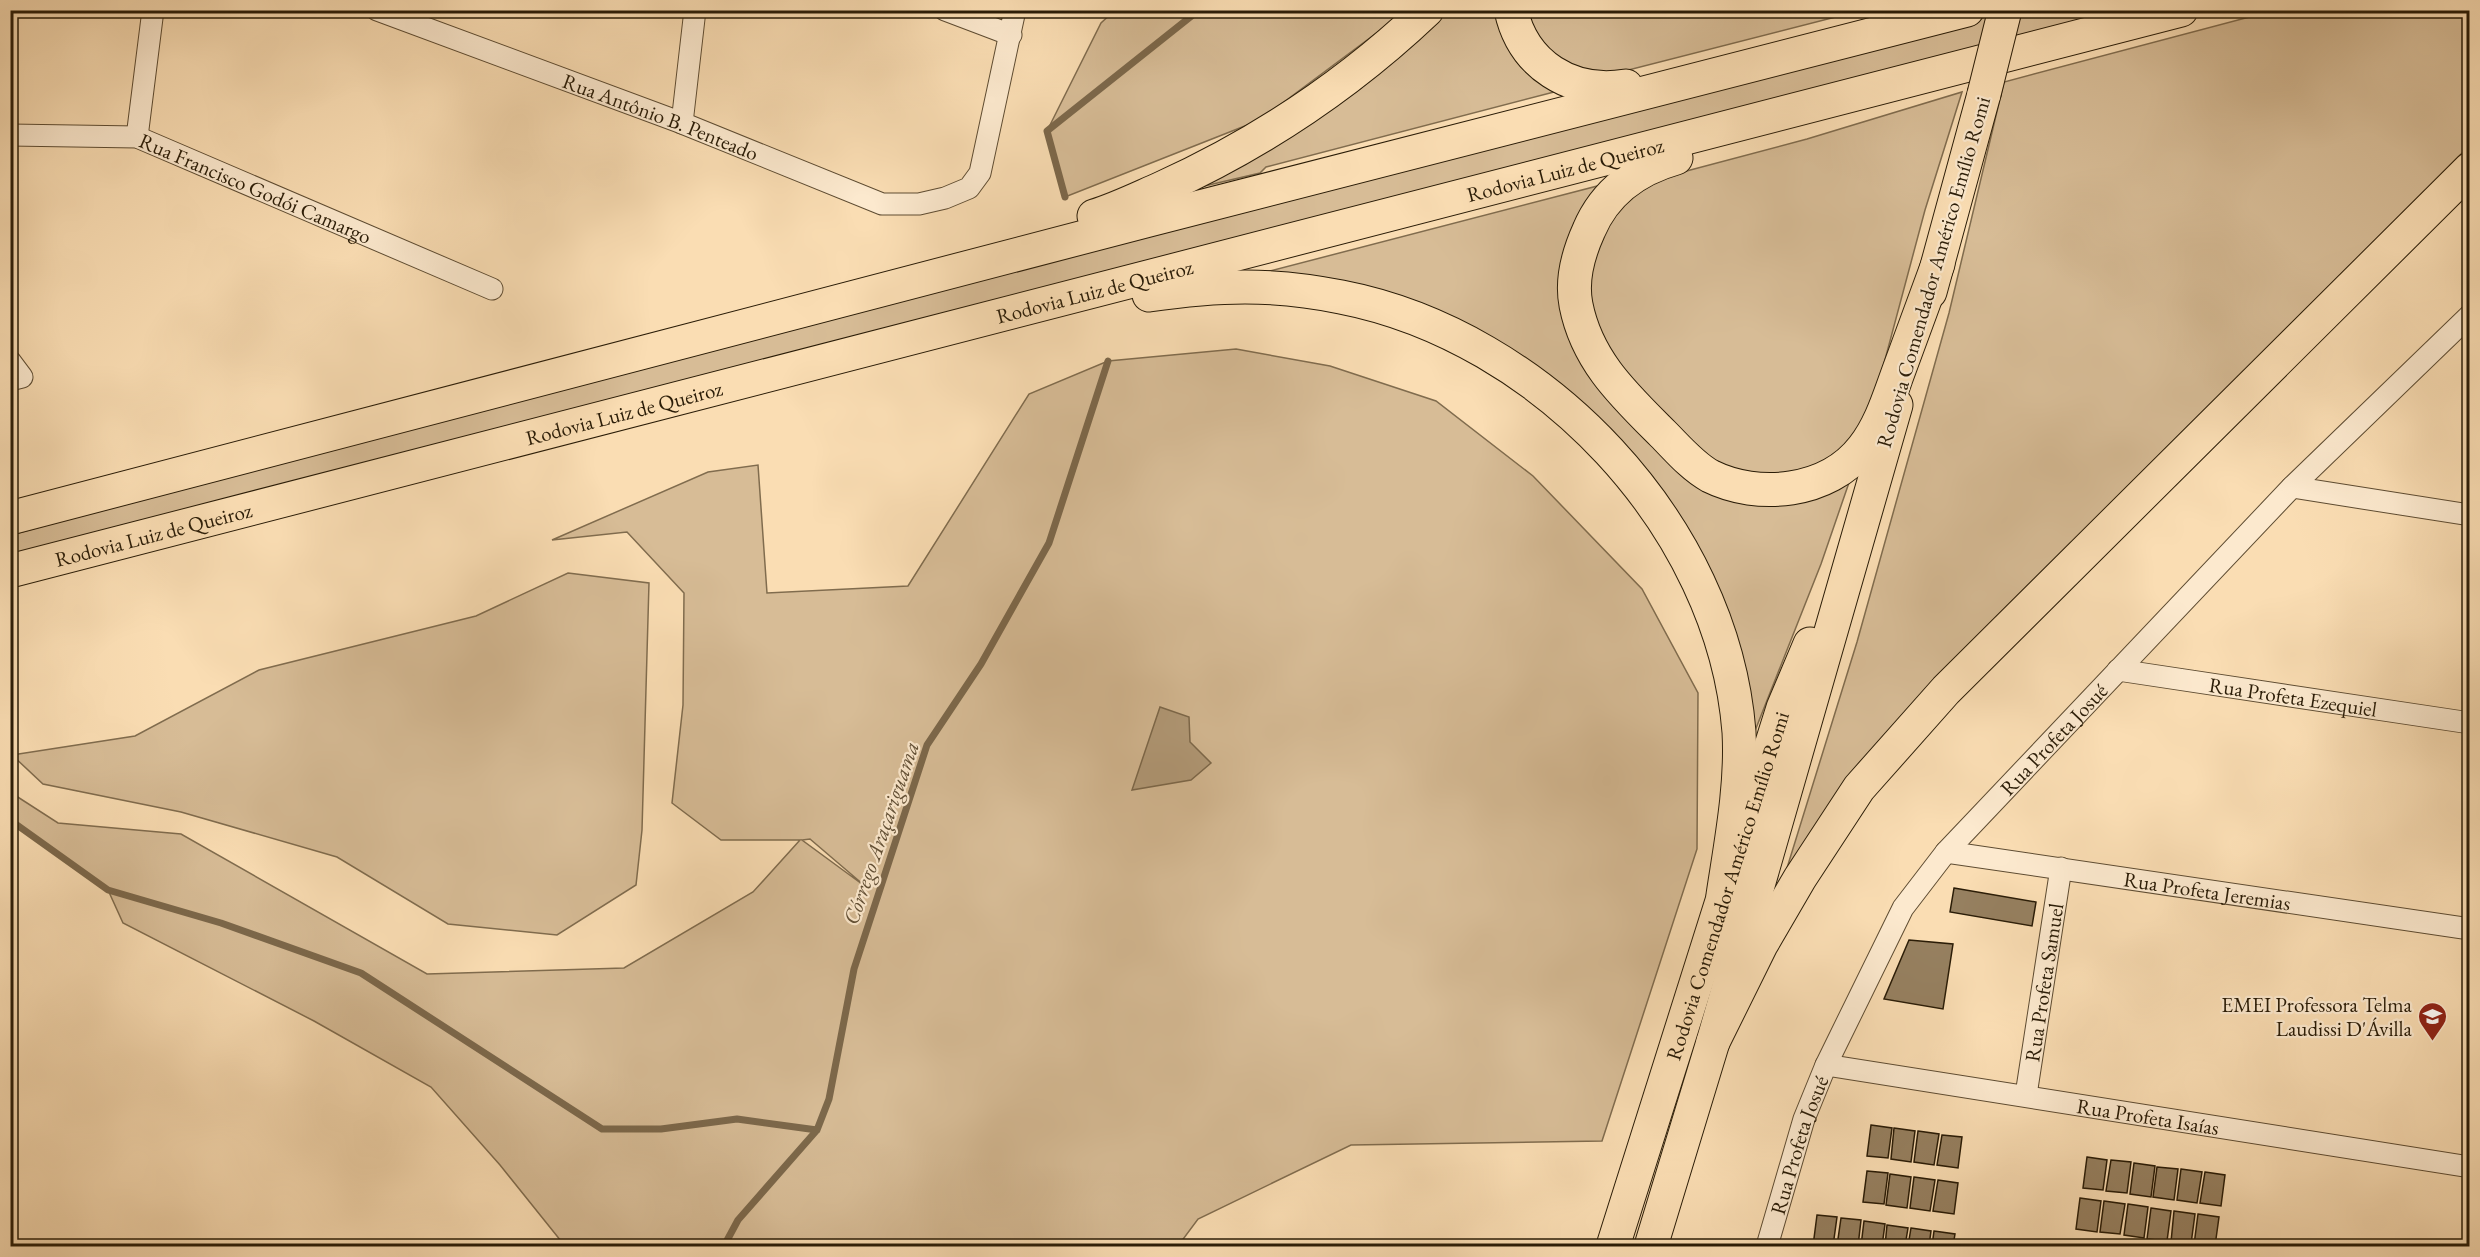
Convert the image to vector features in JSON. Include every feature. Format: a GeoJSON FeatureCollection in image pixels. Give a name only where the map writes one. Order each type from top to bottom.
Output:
{"type":"FeatureCollection","features":[{"type":"Feature","properties":{"kind":"highway"},"geometry":{"type":"LineString","coordinates":[[659,348],[1108,212],[1202,170],[1306,106],[1365,66],[1427,10]]}},
{"type":"Feature","properties":{"kind":"highway"},"geometry":{"type":"LineString","coordinates":[[1511,10],[1522,44],[1532,57],[1545,68],[1575,82],[1613,88],[1743,66]]}},
{"type":"Feature","properties":{"kind":"highway"},"geometry":{"type":"LineString","coordinates":[[10,518],[1743,66],[1967,10]]}},
{"type":"Feature","properties":{"kind":"highway","name":"Rodovia Comendador Américo Emílio Romi"},"geometry":{"type":"LineString","coordinates":[[1651,1246],[1713,1042],[1858,532],[1938,264],[2005,10]]}},
{"type":"Feature","properties":{"kind":"highway","name":"Rodovia Luiz de Queiroz"},"geometry":{"type":"LineString","coordinates":[[10,571],[2181,10]]}},
{"type":"Feature","properties":{"kind":"highway"},"geometry":{"type":"LineString","coordinates":[[1938,264],[1881,419],[1862,449],[1842,468],[1814,483],[1775,491],[1740,487],[1709,475],[1682,453],[1612,383],[1594,356],[1582,330],[1575,302],[1578,264],[1593,220],[1609,196],[1632,177],[1657,163],[1953,70]]}},
{"type":"Feature","properties":{"kind":"highway"},"geometry":{"type":"LineString","coordinates":[[1713,1042],[1761,945],[1800,878],[1859,788],[1946,690],[2469,169]]}},
{"type":"Feature","properties":{"kind":"highway"},"geometry":{"type":"LineString","coordinates":[[867,349],[1137,297],[1203,287],[1243,285],[1342,297],[1402,314],[1463,341],[1520,373],[1571,414],[1621,464],[1668,528],[1693,572],[1706,603],[1728,668],[1739,734],[1736,801],[1723,895]]}},
{"type":"Feature","properties":{"kind":"highway","name":"Rodovia Comendador Américo Emílio Romi"},"geometry":{"type":"LineString","coordinates":[[1613,1246],[1783,708],[1858,532]]}},
{"type":"Feature","properties":{"kind":"street"},"geometry":{"type":"LineString","coordinates":[[137,137],[153,10]]}},
{"type":"Feature","properties":{"kind":"street","name":"Rua Antônio B. Penteado"},"geometry":{"type":"LineString","coordinates":[[377,10],[682,123],[882,204],[919,204],[945,198],[969,188],[980,173],[1015,10]]}},
{"type":"Feature","properties":{"kind":"street"},"geometry":{"type":"LineString","coordinates":[[682,123],[695,10]]}},
{"type":"Feature","properties":{"kind":"street"},"geometry":{"type":"LineString","coordinates":[[945,10],[1011,35]]}},
{"type":"Feature","properties":{"kind":"street","name":"Rua Francisco Godói Camargo"},"geometry":{"type":"LineString","coordinates":[[10,135],[137,137],[492,289]]}},
{"type":"Feature","properties":{"kind":"street","name":"Rua Profeta Josué"},"geometry":{"type":"LineString","coordinates":[[1767,1246],[1804,1119],[1826,1065],[1903,909],[1946,852],[2292,487],[2469,315]]}},
{"type":"Feature","properties":{"kind":"street"},"geometry":{"type":"LineString","coordinates":[[2292,487],[2469,515]]}},
{"type":"Feature","properties":{"kind":"street","name":"Rua Profeta Ezequiel"},"geometry":{"type":"LineString","coordinates":[[2118,670],[2469,723]]}},
{"type":"Feature","properties":{"kind":"street","name":"Rua Profeta Jeremias"},"geometry":{"type":"LineString","coordinates":[[1946,852],[2469,929]]}},
{"type":"Feature","properties":{"kind":"street","name":"Rua Profeta Samuel"},"geometry":{"type":"LineString","coordinates":[[2026,1095],[2061,868]]}},
{"type":"Feature","properties":{"kind":"street","name":"Rua Profeta Isaías"},"geometry":{"type":"LineString","coordinates":[[1826,1065],[2469,1167]]}},
{"type":"Feature","properties":{"kind":"shaded area"},"geometry":{"type":"Polygon","coordinates":[[[1114,11],[1406,11],[1260,120],[1065,197],[1047,131],[1101,23],[1114,11]]]}},
{"type":"Feature","properties":{"kind":"shaded area"},"geometry":{"type":"Polygon","coordinates":[[[1448,11],[1498,11],[1506,40],[1516,61],[1525,71],[1548,85],[1554,92],[1266,167],[1260,173],[1196,188],[1297,131],[1361,88],[1448,11]]]}},
{"type":"Feature","properties":{"kind":"shaded area"},"geometry":{"type":"Polygon","coordinates":[[[1523,11],[1859,11],[1605,76],[1578,70],[1542,46],[1523,11]]]}},
{"type":"Feature","properties":{"kind":"shaded area"},"geometry":{"type":"Polygon","coordinates":[[[2009,11],[2125,11],[11,557],[11,535],[482,405],[2009,11]]]}},
{"type":"Feature","properties":{"kind":"shaded area"},"geometry":{"type":"Polygon","coordinates":[[[2272,11],[2469,11],[2469,146],[2232,385],[1778,897],[1857,642],[1949,313],[2004,82],[2272,11]]]}},
{"type":"Feature","properties":{"kind":"shaded area"},"geometry":{"type":"Polygon","coordinates":[[[1962,92],[1925,210],[1867,427],[1858,442],[1805,476],[1722,473],[1595,341],[1589,276],[1594,250],[1620,204],[1664,177],[1807,139],[1962,92]]]}},
{"type":"Feature","properties":{"kind":"shaded area"},"geometry":{"type":"Polygon","coordinates":[[[1609,183],[1563,279],[1700,483],[1853,471],[1821,564],[1749,746],[1701,571],[1513,363],[1243,278],[1609,183]]]}},
{"type":"Feature","properties":{"kind":"shaded area"},"geometry":{"type":"Polygon","coordinates":[[[1236,349],[1330,366],[1436,401],[1533,476],[1642,589],[1698,693],[1697,849],[1602,1141],[1351,1145],[1198,1219],[1178,1246],[565,1246],[500,1165],[431,1087],[314,1021],[123,923],[108,890],[11,820],[10,792],[58,823],[181,834],[427,974],[624,968],[753,892],[800,840],[721,840],[672,803],[683,705],[684,593],[627,532],[552,540],[708,472],[758,465],[767,593],[908,586],[1029,394],[1108,361],[1236,349]],[[810,839],[802,840],[866,887],[810,839]]]}},
{"type":"Feature","properties":{"kind":"shaded area"},"geometry":{"type":"Polygon","coordinates":[[[568,573],[649,583],[642,830],[636,885],[557,935],[448,924],[337,857],[181,812],[43,784],[12,755],[135,736],[259,670],[476,616],[568,573]]]}},
{"type":"Feature","properties":{"kind":"shaded area"},"geometry":{"type":"Polygon","coordinates":[[[1160,707],[1189,717],[1190,742],[1211,763],[1191,780],[1132,790],[1160,707]]]}},
{"type":"Feature","properties":{"kind":"building"},"geometry":{"type":"Polygon","coordinates":[[[1954,888],[2036,902],[2032,926],[1950,912],[1954,888]]]}},
{"type":"Feature","properties":{"kind":"building"},"geometry":{"type":"Polygon","coordinates":[[[1909,940],[1953,944],[1943,1009],[1884,999],[1909,940]]]}},
{"type":"Feature","properties":{"kind":"building"},"geometry":{"type":"Polygon","coordinates":[[[1871,1125],[1892,1128],[1888,1158],[1867,1156],[1871,1125]]]}},
{"type":"Feature","properties":{"kind":"building"},"geometry":{"type":"Polygon","coordinates":[[[1894,1128],[1915,1131],[1911,1162],[1891,1159],[1894,1128]]]}},
{"type":"Feature","properties":{"kind":"building"},"geometry":{"type":"Polygon","coordinates":[[[1918,1131],[1939,1134],[1934,1165],[1914,1162],[1918,1131]]]}},
{"type":"Feature","properties":{"kind":"building"},"geometry":{"type":"Polygon","coordinates":[[[1942,1135],[1962,1137],[1958,1168],[1937,1165],[1942,1135]]]}},
{"type":"Feature","properties":{"kind":"building"},"geometry":{"type":"Polygon","coordinates":[[[2087,1157],[2107,1160],[2103,1190],[2083,1188],[2087,1157]]]}},
{"type":"Feature","properties":{"kind":"building"},"geometry":{"type":"Polygon","coordinates":[[[2111,1160],[2131,1162],[2127,1193],[2106,1191],[2111,1160]]]}},
{"type":"Feature","properties":{"kind":"building"},"geometry":{"type":"Polygon","coordinates":[[[2134,1163],[2155,1166],[2151,1197],[2130,1194],[2134,1163]]]}},
{"type":"Feature","properties":{"kind":"building"},"geometry":{"type":"Polygon","coordinates":[[[2157,1167],[2178,1169],[2174,1200],[2153,1197],[2157,1167]]]}},
{"type":"Feature","properties":{"kind":"building"},"geometry":{"type":"Polygon","coordinates":[[[2181,1169],[2202,1172],[2197,1203],[2177,1200],[2181,1169]]]}},
{"type":"Feature","properties":{"kind":"building"},"geometry":{"type":"Polygon","coordinates":[[[1867,1171],[1888,1173],[1884,1204],[1863,1202],[1867,1171]]]}},
{"type":"Feature","properties":{"kind":"building"},"geometry":{"type":"Polygon","coordinates":[[[2205,1172],[2225,1175],[2221,1206],[2200,1203],[2205,1172]]]}},
{"type":"Feature","properties":{"kind":"building"},"geometry":{"type":"Polygon","coordinates":[[[1890,1174],[1911,1177],[1907,1208],[1886,1205],[1890,1174]]]}},
{"type":"Feature","properties":{"kind":"building"},"geometry":{"type":"Polygon","coordinates":[[[1914,1177],[1935,1180],[1930,1211],[1910,1208],[1914,1177]]]}},
{"type":"Feature","properties":{"kind":"building"},"geometry":{"type":"Polygon","coordinates":[[[1938,1180],[1958,1183],[1954,1214],[1933,1211],[1938,1180]]]}},
{"type":"Feature","properties":{"kind":"building"},"geometry":{"type":"Polygon","coordinates":[[[2080,1198],[2101,1201],[2097,1232],[2076,1229],[2080,1198]]]}},
{"type":"Feature","properties":{"kind":"building"},"geometry":{"type":"Polygon","coordinates":[[[2104,1201],[2125,1204],[2120,1234],[2100,1232],[2104,1201]]]}},
{"type":"Feature","properties":{"kind":"building"},"geometry":{"type":"Polygon","coordinates":[[[2128,1204],[2148,1207],[2144,1238],[2124,1235],[2128,1204]]]}},
{"type":"Feature","properties":{"kind":"building"},"geometry":{"type":"Polygon","coordinates":[[[2151,1208],[2171,1211],[2167,1241],[2147,1239],[2151,1208]]]}},
{"type":"Feature","properties":{"kind":"building"},"geometry":{"type":"Polygon","coordinates":[[[2174,1211],[2195,1214],[2191,1244],[2171,1242],[2174,1211]]]}},
{"type":"Feature","properties":{"kind":"building"},"geometry":{"type":"Polygon","coordinates":[[[2198,1214],[2219,1217],[2215,1246],[2194,1245],[2198,1214]]]}},
{"type":"Feature","properties":{"kind":"building"},"geometry":{"type":"Polygon","coordinates":[[[1817,1215],[1837,1217],[1833,1246],[1813,1246],[1817,1215]]]}},
{"type":"Feature","properties":{"kind":"building"},"geometry":{"type":"Polygon","coordinates":[[[1841,1218],[1861,1220],[1858,1246],[1837,1246],[1841,1218]]]}},
{"type":"Feature","properties":{"kind":"building"},"geometry":{"type":"Polygon","coordinates":[[[1864,1221],[1885,1224],[1882,1246],[1861,1246],[1864,1221]]]}},
{"type":"Feature","properties":{"kind":"building"},"geometry":{"type":"Polygon","coordinates":[[[1887,1225],[1908,1228],[1905,1246],[1885,1246],[1887,1225]]]}},
{"type":"Feature","properties":{"kind":"building"},"geometry":{"type":"Polygon","coordinates":[[[1911,1228],[1931,1231],[1929,1246],[1908,1246],[1911,1228]]]}},
{"type":"Feature","properties":{"kind":"building"},"geometry":{"type":"Polygon","coordinates":[[[1934,1231],[1955,1234],[1953,1246],[1932,1246],[1934,1231]]]}},
{"type":"Feature","properties":{"kind":"waterway","name":"Córrego Araçariguama"},"geometry":{"type":"LineString","coordinates":[[1065,197],[1047,131],[1199,10]]}},
{"type":"Feature","properties":{"kind":"waterway","name":"Córrego Araçariguama"},"geometry":{"type":"LineString","coordinates":[[724,1246],[738,1220],[817,1130],[829,1099],[854,969],[927,745],[981,664],[1049,543],[1108,361]]}},
{"type":"Feature","properties":{"kind":"waterway"},"geometry":{"type":"LineString","coordinates":[[10,820],[108,890],[221,923],[361,973],[602,1129],[661,1129],[737,1119],[817,1130]]}},
{"type":"Feature","properties":{"kind":"place","name":"EMEI Professora Telma Laudissi D'Ávilla"},"geometry":{"type":"Point","coordinates":[2433,1042]}}]}
